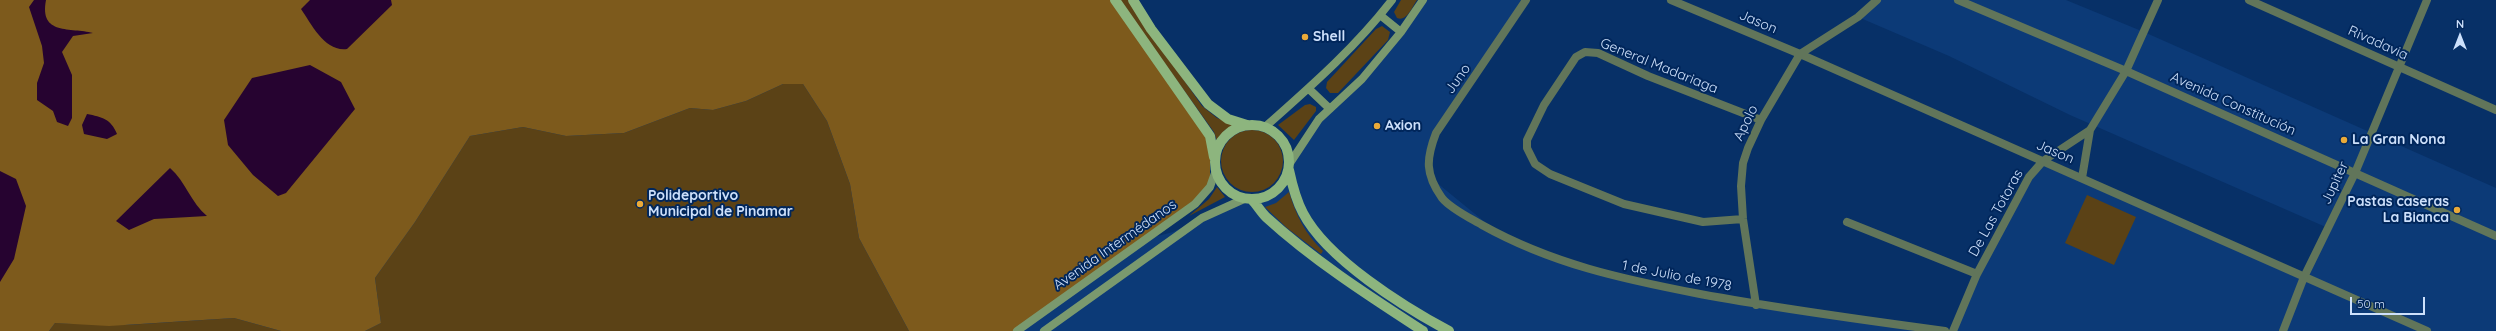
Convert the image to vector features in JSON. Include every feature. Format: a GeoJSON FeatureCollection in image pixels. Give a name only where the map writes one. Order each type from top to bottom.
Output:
{"type":"FeatureCollection","features":[{"type":"Feature","properties":{"kind":"main road"},"geometry":{"type":"LineString","coordinates":[[1114,0],[1210,136],[1216,166],[1226,189],[1248,199],[1264,215],[1300,244],[1365,293],[1423,331]]}},
{"type":"Feature","properties":{"kind":"main road"},"geometry":{"type":"LineString","coordinates":[[1133,0],[1151,29],[1208,104],[1228,119],[1247,125],[1265,127],[1275,133],[1283,141],[1288,152],[1290,166],[1303,213],[1318,234],[1345,261],[1374,284],[1425,318],[1449,331]]}},
{"type":"Feature","properties":{"kind":"main road"},"geometry":{"type":"LineString","coordinates":[[1265,127],[1309,90],[1362,38],[1392,0]]}},
{"type":"Feature","properties":{"kind":"main road"},"geometry":{"type":"LineString","coordinates":[[1044,331],[1202,218],[1248,199],[1265,198],[1276,191],[1284,182],[1290,166],[1319,119],[1362,79],[1401,32],[1423,0]]}},
{"type":"Feature","properties":{"kind":"main road"},"geometry":{"type":"LineString","coordinates":[[1380,15],[1401,32]]}},
{"type":"Feature","properties":{"kind":"main road"},"geometry":{"type":"LineString","coordinates":[[1309,90],[1330,109]]}},
{"type":"Feature","properties":{"kind":"main road"},"geometry":{"type":"LineString","coordinates":[[1216,166],[1221,142],[1233,131],[1247,125]]}},
{"type":"Feature","properties":{"kind":"main road","name":"Avenida Intermédanos"},"geometry":{"type":"LineString","coordinates":[[1017,331],[1195,204],[1210,187],[1216,166]]}},
{"type":"Feature","properties":{"kind":"street","name":"Juno"},"geometry":{"type":"LineString","coordinates":[[1431,178],[1428,153],[1436,133],[1526,0]]}},
{"type":"Feature","properties":{"kind":"street","name":"Jason"},"geometry":{"type":"LineString","coordinates":[[1671,0],[1800,54],[2427,331]]}},
{"type":"Feature","properties":{"kind":"street","name":"Apolo"},"geometry":{"type":"LineString","coordinates":[[1756,305],[1743,219],[1742,186],[1744,163],[1761,120],[1800,54],[1858,17],[1877,0]]}},
{"type":"Feature","properties":{"kind":"street","name":"Avenida Constitución"},"geometry":{"type":"LineString","coordinates":[[1958,0],[2126,71],[2496,236]]}},
{"type":"Feature","properties":{"kind":"street","name":"De Las Totoras"},"geometry":{"type":"LineString","coordinates":[[2082,178],[2090,130],[2126,71],[2158,0]]}},
{"type":"Feature","properties":{"kind":"street","name":"Rivadavia"},"geometry":{"type":"LineString","coordinates":[[2250,0],[2496,110]]}},
{"type":"Feature","properties":{"kind":"street","name":"Jupiter"},"geometry":{"type":"LineString","coordinates":[[2283,331],[2304,277],[2355,173],[2398,66],[2427,0]]}},
{"type":"Feature","properties":{"kind":"street","name":"General Madariaga"},"geometry":{"type":"LineString","coordinates":[[1743,219],[1703,222],[1624,204],[1550,174],[1534,164],[1527,148],[1527,140],[1544,105],[1576,57],[1585,52],[1598,52],[1648,76],[1761,120]]}},
{"type":"Feature","properties":{"kind":"street","name":"De Las Totoras"},"geometry":{"type":"LineString","coordinates":[[1953,331],[1978,274],[2029,177],[2043,161],[2090,130]]}},
{"type":"Feature","properties":{"kind":"street","name":"1 de Julio de 1978"},"geometry":{"type":"LineString","coordinates":[[1431,178],[1443,199],[1463,214],[1502,236],[1553,259],[1634,282],[1756,305],[1945,331]]}},
{"type":"Feature","properties":{"kind":"street"},"geometry":{"type":"LineString","coordinates":[[1847,222],[1978,274]]}},
{"type":"Feature","properties":{"kind":"shaded area"},"geometry":{"type":"Polygon","coordinates":[[[0,0],[1115,0],[1210,136],[1210,187],[1205,195],[1018,331],[909,331],[859,238],[850,184],[827,121],[803,84],[783,84],[746,101],[713,110],[690,108],[624,133],[566,136],[523,127],[470,136],[415,222],[375,278],[381,323],[365,331],[281,331],[234,318],[109,326],[55,323],[49,331],[0,331],[0,0]]]}},
{"type":"Feature","properties":{"kind":"shaded area"},"geometry":{"type":"Polygon","coordinates":[[[34,0],[46,0],[45,12],[47,20],[52,25],[59,28],[93,33],[73,36],[62,52],[72,75],[72,118],[68,126],[57,122],[53,111],[37,100],[37,83],[44,63],[42,46],[29,7],[34,0]]]}},
{"type":"Feature","properties":{"kind":"shaded area"},"geometry":{"type":"Polygon","coordinates":[[[310,0],[391,0],[392,5],[347,49],[339,49],[326,42],[320,36],[301,9],[310,0]]]}},
{"type":"Feature","properties":{"kind":"shaded area"},"geometry":{"type":"Polygon","coordinates":[[[1119,0],[1128,0],[1202,106],[1217,118],[1235,125],[1225,130],[1217,141],[1214,132],[1119,0]]]}},
{"type":"Feature","properties":{"kind":"shaded area"},"geometry":{"type":"Polygon","coordinates":[[[1401,0],[1417,0],[1409,13],[1401,19],[1397,18],[1394,12],[1401,0]]]}},
{"type":"Feature","properties":{"kind":"shaded area"},"geometry":{"type":"Polygon","coordinates":[[[1423,0],[1526,0],[1436,133],[1428,153],[1431,178],[1502,236],[1634,281],[1945,331],[1018,331],[1150,238],[1173,232],[1220,209],[1265,197],[1276,191],[1285,181],[1290,163],[1330,109],[1401,32],[1423,0]]]}},
{"type":"Feature","properties":{"kind":"shaded area"},"geometry":{"type":"Polygon","coordinates":[[[1877,0],[2066,0],[2144,32],[2496,188],[2496,331],[1953,331],[1977,274],[2043,161],[2304,277],[2328,228],[2070,115],[1949,56],[1858,17],[1877,0]]]}},
{"type":"Feature","properties":{"kind":"shaded area"},"geometry":{"type":"Polygon","coordinates":[[[1382,26],[1390,32],[1388,40],[1338,93],[1330,93],[1326,88],[1327,82],[1376,29],[1382,26]]]}},
{"type":"Feature","properties":{"kind":"shaded area"},"geometry":{"type":"Polygon","coordinates":[[[310,65],[341,82],[355,109],[286,193],[278,196],[253,175],[228,145],[224,120],[252,78],[310,65]]]}},
{"type":"Feature","properties":{"kind":"shaded area","name":"Polideportivo Municipal de Pinamar"},"geometry":{"type":"Polygon","coordinates":[[[783,84],[803,84],[827,121],[850,184],[859,238],[909,331],[365,331],[381,323],[375,278],[415,222],[470,136],[523,127],[566,136],[624,133],[690,108],[713,110],[746,101],[783,84]]]}},
{"type":"Feature","properties":{"kind":"shaded area"},"geometry":{"type":"Polygon","coordinates":[[[1310,104],[1316,107],[1316,111],[1294,140],[1278,125],[1305,105],[1310,104]]]}},
{"type":"Feature","properties":{"kind":"shaded area"},"geometry":{"type":"Polygon","coordinates":[[[87,114],[97,116],[109,122],[117,134],[107,139],[84,134],[82,125],[87,114]]]}},
{"type":"Feature","properties":{"kind":"shaded area"},"geometry":{"type":"Polygon","coordinates":[[[1252,130],[1264,132],[1274,139],[1281,149],[1283,161],[1281,173],[1274,183],[1264,190],[1252,192],[1240,190],[1230,183],[1223,173],[1221,161],[1223,149],[1230,139],[1240,132],[1252,130]]]}},
{"type":"Feature","properties":{"kind":"shaded area"},"geometry":{"type":"Polygon","coordinates":[[[170,168],[176,174],[201,211],[207,216],[154,219],[129,230],[116,221],[170,168]]]}},
{"type":"Feature","properties":{"kind":"shaded area"},"geometry":{"type":"Polygon","coordinates":[[[0,171],[16,179],[26,206],[14,259],[0,282],[0,171]]]}},
{"type":"Feature","properties":{"kind":"shaded area"},"geometry":{"type":"Polygon","coordinates":[[[1217,187],[1225,197],[1189,216],[1209,199],[1217,187]]]}},
{"type":"Feature","properties":{"kind":"shaded area"},"geometry":{"type":"Polygon","coordinates":[[[1289,192],[1295,209],[1306,231],[1323,251],[1321,254],[1287,228],[1265,207],[1276,203],[1289,192]]]}},
{"type":"Feature","properties":{"kind":"shaded area"},"geometry":{"type":"Polygon","coordinates":[[[2087,195],[2136,217],[2114,265],[2065,243],[2087,195]]]}},
{"type":"Feature","properties":{"kind":"shaded area"},"geometry":{"type":"Polygon","coordinates":[[[234,318],[281,331],[49,331],[55,323],[126,325],[234,318]]]}},
{"type":"Feature","properties":{"kind":"place","name":"Shell"},"geometry":{"type":"Point","coordinates":[1305,37]}},
{"type":"Feature","properties":{"kind":"place","name":"Axion"},"geometry":{"type":"Point","coordinates":[1377,126]}},
{"type":"Feature","properties":{"kind":"place","name":"La Gran Nona"},"geometry":{"type":"Point","coordinates":[2344,140]}},
{"type":"Feature","properties":{"kind":"place","name":"Polideportivo Municipal de Pinamar"},"geometry":{"type":"Point","coordinates":[640,204]}},
{"type":"Feature","properties":{"kind":"place","name":"Pastas caseras La Bianca"},"geometry":{"type":"Point","coordinates":[2457,210]}}]}
